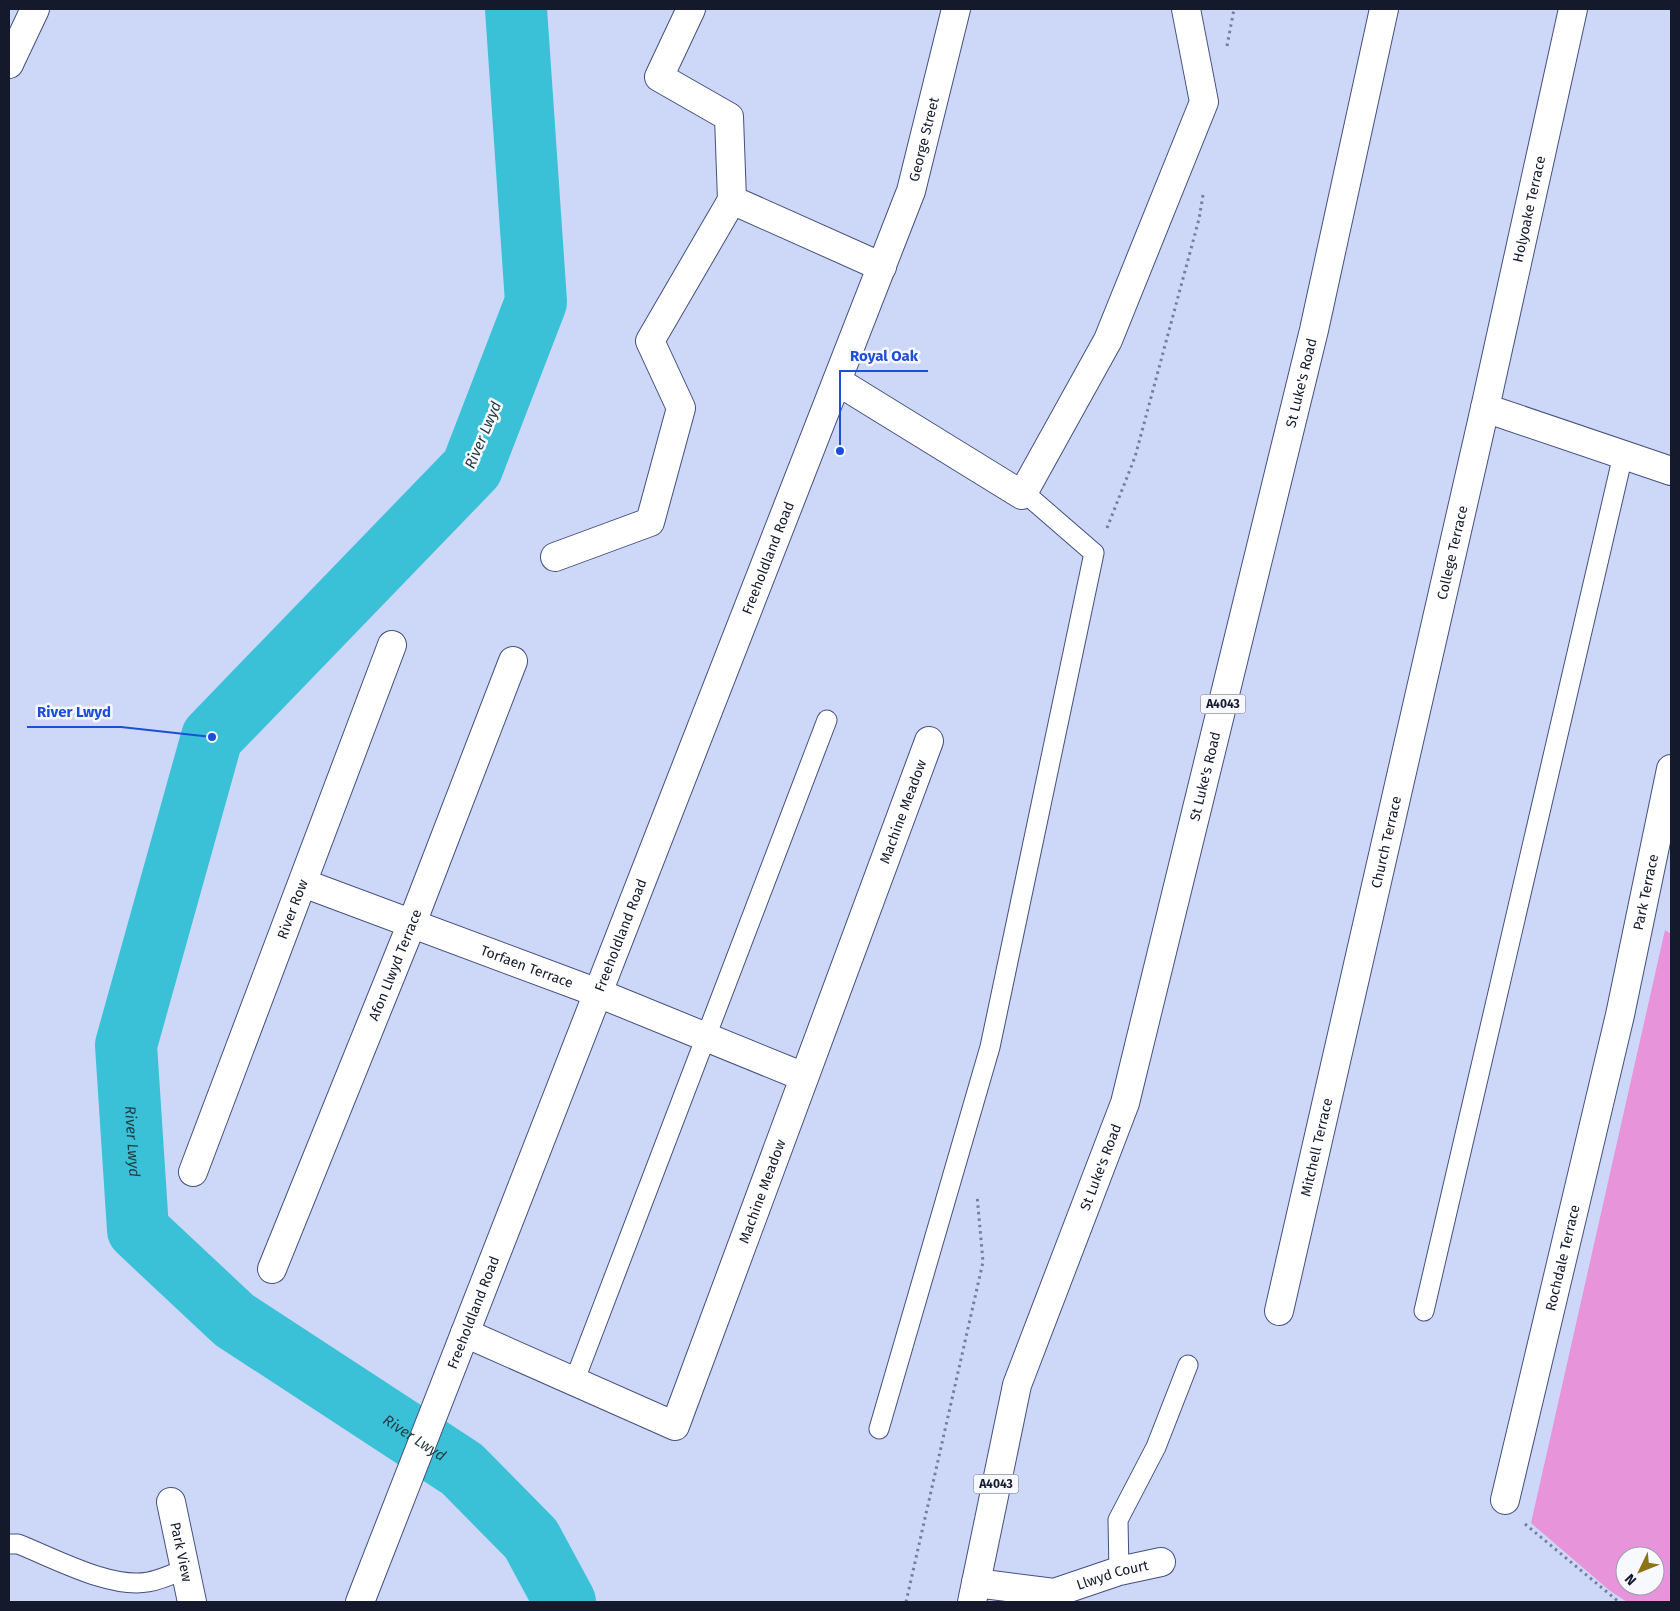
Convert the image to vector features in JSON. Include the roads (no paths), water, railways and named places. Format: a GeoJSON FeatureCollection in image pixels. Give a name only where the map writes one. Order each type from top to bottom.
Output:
{"type":"FeatureCollection","features":[{"type":"Feature","properties":{"kind":"street"},"geometry":{"type":"LineString","coordinates":[[9,64],[35,9]]}},
{"type":"Feature","properties":{"kind":"street"},"geometry":{"type":"LineString","coordinates":[[555,557],[650,522],[681,408],[650,341],[732,200],[730,118],[659,76],[691,9]]}},
{"type":"Feature","properties":{"kind":"street","name":"George Street"},"geometry":{"type":"LineString","coordinates":[[882,267],[911,191],[956,9]]}},
{"type":"Feature","properties":{"kind":"street"},"geometry":{"type":"LineString","coordinates":[[837,380],[1022,494],[1108,340],[1204,102],[1186,9]]}},
{"type":"Feature","properties":{"kind":"street","name":"St Luke's Road"},"geometry":{"type":"LineString","coordinates":[[974,1593],[1017,1385],[1125,1103],[1314,330],[1384,9]]}},
{"type":"Feature","properties":{"kind":"street","name":"Holyoake Terrace"},"geometry":{"type":"LineString","coordinates":[[1485,408],[1573,9]]}},
{"type":"Feature","properties":{"kind":"street"},"geometry":{"type":"LineString","coordinates":[[732,200],[882,267]]}},
{"type":"Feature","properties":{"kind":"street","name":"Freeholdland Road"},"geometry":{"type":"LineString","coordinates":[[360,1602],[882,267]]}},
{"type":"Feature","properties":{"kind":"street"},"geometry":{"type":"LineString","coordinates":[[1485,408],[1671,471]]}},
{"type":"Feature","properties":{"kind":"street","name":"College Terrace"},"geometry":{"type":"LineString","coordinates":[[1419,698],[1485,408]]}},
{"type":"Feature","properties":{"kind":"street","name":"River Row"},"geometry":{"type":"LineString","coordinates":[[193,1172],[392,645]]}},
{"type":"Feature","properties":{"kind":"street","name":"Afon Llwyd Terrace"},"geometry":{"type":"LineString","coordinates":[[272,1268],[412,923],[513,661]]}},
{"type":"Feature","properties":{"kind":"street","name":"Church Terrace"},"geometry":{"type":"LineString","coordinates":[[1353,985],[1419,698]]}},
{"type":"Feature","properties":{"kind":"street","name":"Machine Meadow"},"geometry":{"type":"LineString","coordinates":[[464,1333],[675,1426],[929,742]]}},
{"type":"Feature","properties":{"kind":"street","name":"Park Terrace"},"geometry":{"type":"LineString","coordinates":[[1620,1015],[1671,769]]}},
{"type":"Feature","properties":{"kind":"street","name":"Torfaen Terrace"},"geometry":{"type":"LineString","coordinates":[[303,883],[598,993],[804,1078]]}},
{"type":"Feature","properties":{"kind":"street","name":"Mitchell Terrace"},"geometry":{"type":"LineString","coordinates":[[1278,1311],[1353,985]]}},
{"type":"Feature","properties":{"kind":"street","name":"Rochdale Terrace"},"geometry":{"type":"LineString","coordinates":[[1505,1500],[1620,1015]]}},
{"type":"Feature","properties":{"kind":"street","name":"Park View"},"geometry":{"type":"LineString","coordinates":[[171,1502],[192,1602]]}},
{"type":"Feature","properties":{"kind":"street","name":"Llwyd Court"},"geometry":{"type":"LineString","coordinates":[[974,1593],[1054,1594],[1119,1570],[1161,1562]]}},
{"type":"Feature","properties":{"kind":"lane"},"geometry":{"type":"LineString","coordinates":[[1424,1311],[1623,455]]}},
{"type":"Feature","properties":{"kind":"lane"},"geometry":{"type":"LineString","coordinates":[[879,1429],[990,1047],[1094,553],[1027,495],[1022,494]]}},
{"type":"Feature","properties":{"kind":"lane"},"geometry":{"type":"LineString","coordinates":[[574,1382],[827,720]]}},
{"type":"Feature","properties":{"kind":"lane"},"geometry":{"type":"LineString","coordinates":[[1119,1570],[1118,1520],[1156,1446],[1188,1365]]}},
{"type":"Feature","properties":{"kind":"lane"},"geometry":{"type":"LineString","coordinates":[[9,1544],[18,1544],[101,1576],[126,1583],[148,1582],[185,1570]]}},
{"type":"Feature","properties":{"kind":"waterway","name":"River Lwyd"},"geometry":{"type":"LineString","coordinates":[[516,9],[536,302],[472,468],[212,737],[126,1045],[138,1230],[234,1320],[462,1469],[531,1539],[565,1602]]}},
{"type":"Feature","properties":{"kind":"place","name":"Royal Oak"},"geometry":{"type":"Point","coordinates":[840,451]}},
{"type":"Feature","properties":{"kind":"place","name":"River Lwyd"},"geometry":{"type":"Point","coordinates":[212,737]}}]}
